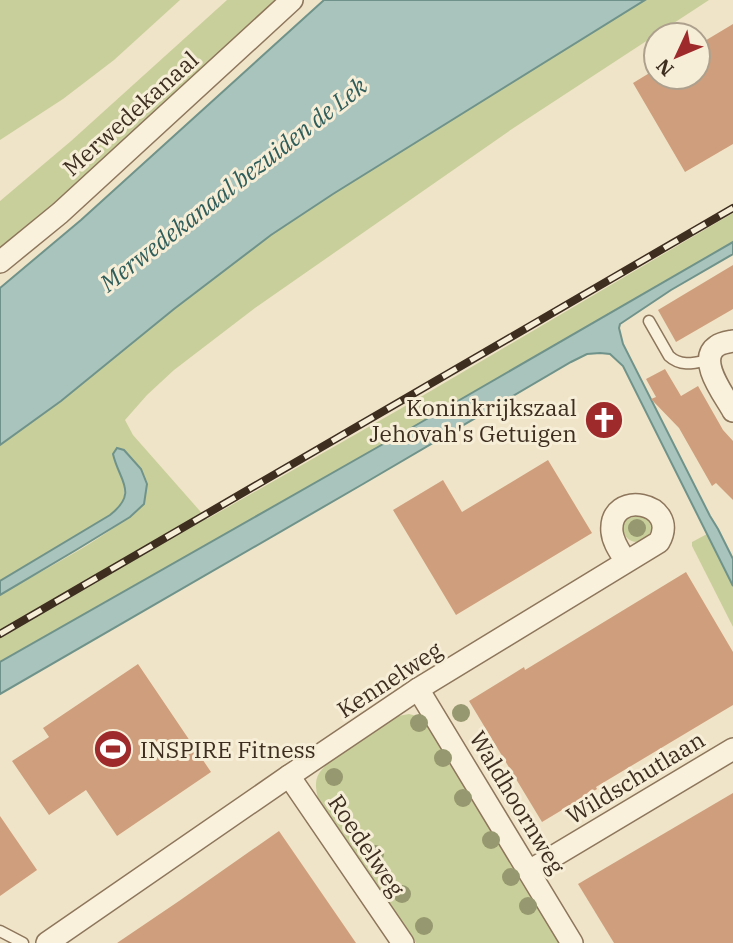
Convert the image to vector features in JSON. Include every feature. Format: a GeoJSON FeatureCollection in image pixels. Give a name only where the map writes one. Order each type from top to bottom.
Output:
{"type":"FeatureCollection","features":[{"type":"Feature","properties":{"kind":"street","name":"Merwedekanaal"},"geometry":{"type":"LineString","coordinates":[[0,262],[60,213],[292,0]]}},
{"type":"Feature","properties":{"kind":"street"},"geometry":{"type":"LineString","coordinates":[[733,341],[715,347],[709,360],[711,371],[733,411]]}},
{"type":"Feature","properties":{"kind":"street","name":"Kennelweg"},"geometry":{"type":"LineString","coordinates":[[47,943],[418,689],[626,562]]}},
{"type":"Feature","properties":{"kind":"street","name":"Waldhoornweg"},"geometry":{"type":"LineString","coordinates":[[418,689],[572,943]]}},
{"type":"Feature","properties":{"kind":"street","name":"Wildschutlaan"},"geometry":{"type":"LineString","coordinates":[[529,871],[733,749]]}},
{"type":"Feature","properties":{"kind":"street","name":"Roedelweg"},"geometry":{"type":"LineString","coordinates":[[289,776],[403,943]]}},
{"type":"Feature","properties":{"kind":"lane"},"geometry":{"type":"LineString","coordinates":[[649,321],[668,356],[673,360],[686,364],[709,360]]}},
{"type":"Feature","properties":{"kind":"lane"},"geometry":{"type":"LineString","coordinates":[[0,931],[23,943]]}},
{"type":"Feature","properties":{"kind":"green space"},"geometry":{"type":"Polygon","coordinates":[[[0,0],[180,0],[114,60],[63,99],[0,140],[0,0]]]}},
{"type":"Feature","properties":{"kind":"green space"},"geometry":{"type":"Polygon","coordinates":[[[227,0],[284,0],[0,255],[0,201],[71,141],[227,0]]]}},
{"type":"Feature","properties":{"kind":"green space"},"geometry":{"type":"Polygon","coordinates":[[[645,0],[709,0],[677,21],[642,21],[642,44],[512,129],[255,308],[174,370],[125,420],[133,435],[207,519],[733,213],[733,242],[0,662],[0,595],[93,541],[144,504],[115,463],[124,484],[124,496],[117,508],[110,515],[0,581],[0,445],[61,401],[271,235],[645,0]]]}},
{"type":"Feature","properties":{"kind":"green space"},"geometry":{"type":"Polygon","coordinates":[[[637,514],[647,518],[651,528],[647,538],[637,542],[627,538],[623,528],[627,518],[637,514]]]}},
{"type":"Feature","properties":{"kind":"green space"},"geometry":{"type":"Polygon","coordinates":[[[707,534],[733,586],[733,627],[692,546],[692,542],[707,534]]]}},
{"type":"Feature","properties":{"kind":"green space"},"geometry":{"type":"Polygon","coordinates":[[[409,714],[421,717],[427,723],[560,943],[416,943],[318,799],[317,779],[329,762],[398,716],[409,714]]]}},
{"type":"Feature","properties":{"kind":"water","name":"Merwedekanaal bezuiden de Lek"},"geometry":{"type":"Polygon","coordinates":[[[324,0],[645,0],[271,235],[61,401],[0,445],[0,288],[81,220],[324,0]]]}},
{"type":"Feature","properties":{"kind":"water"},"geometry":{"type":"Polygon","coordinates":[[[733,242],[733,254],[671,290],[620,324],[619,328],[623,344],[733,559],[733,586],[623,366],[610,354],[587,354],[0,694],[0,662],[733,242]]]}},
{"type":"Feature","properties":{"kind":"water"},"geometry":{"type":"Polygon","coordinates":[[[117,448],[124,450],[141,469],[147,484],[144,504],[130,517],[0,595],[0,581],[119,507],[124,500],[125,486],[113,454],[117,448]]]}},
{"type":"Feature","properties":{"kind":"building"},"geometry":{"type":"Polygon","coordinates":[[[733,24],[733,144],[685,172],[633,83],[642,78],[642,91],[712,91],[712,37],[733,24]]]}},
{"type":"Feature","properties":{"kind":"building"},"geometry":{"type":"Polygon","coordinates":[[[733,265],[733,309],[676,342],[658,310],[733,265]]]}},
{"type":"Feature","properties":{"kind":"building"},"geometry":{"type":"Polygon","coordinates":[[[665,369],[681,396],[698,386],[723,430],[733,441],[733,500],[716,483],[712,486],[679,428],[651,399],[656,397],[646,379],[665,369]]]}},
{"type":"Feature","properties":{"kind":"building"},"geometry":{"type":"Polygon","coordinates":[[[548,460],[592,533],[456,615],[393,510],[443,480],[462,512],[548,460]]]}},
{"type":"Feature","properties":{"kind":"building"},"geometry":{"type":"Polygon","coordinates":[[[686,572],[733,652],[733,705],[542,822],[469,701],[686,572]]]}},
{"type":"Feature","properties":{"kind":"building","name":"INSPIRE Fitness"},"geometry":{"type":"Polygon","coordinates":[[[138,664],[211,772],[117,836],[86,790],[49,815],[12,761],[49,737],[43,728],[138,664]]]}},
{"type":"Feature","properties":{"kind":"building"},"geometry":{"type":"Polygon","coordinates":[[[733,793],[733,943],[614,943],[578,884],[733,793]]]}},
{"type":"Feature","properties":{"kind":"building"},"geometry":{"type":"Polygon","coordinates":[[[0,816],[37,870],[0,896],[0,816]]]}},
{"type":"Feature","properties":{"kind":"building"},"geometry":{"type":"Polygon","coordinates":[[[279,831],[356,943],[117,943],[179,901],[279,831]]]}},
{"type":"Feature","properties":{"kind":"railway"},"geometry":{"type":"LineString","coordinates":[[0,634],[733,208]]}},
{"type":"Feature","properties":{"kind":"place","name":"Koninkrijkszaal Jehovah's Getuigen"},"geometry":{"type":"Point","coordinates":[604,420]}},
{"type":"Feature","properties":{"kind":"place","name":"INSPIRE Fitness"},"geometry":{"type":"Point","coordinates":[113,749]}}]}
